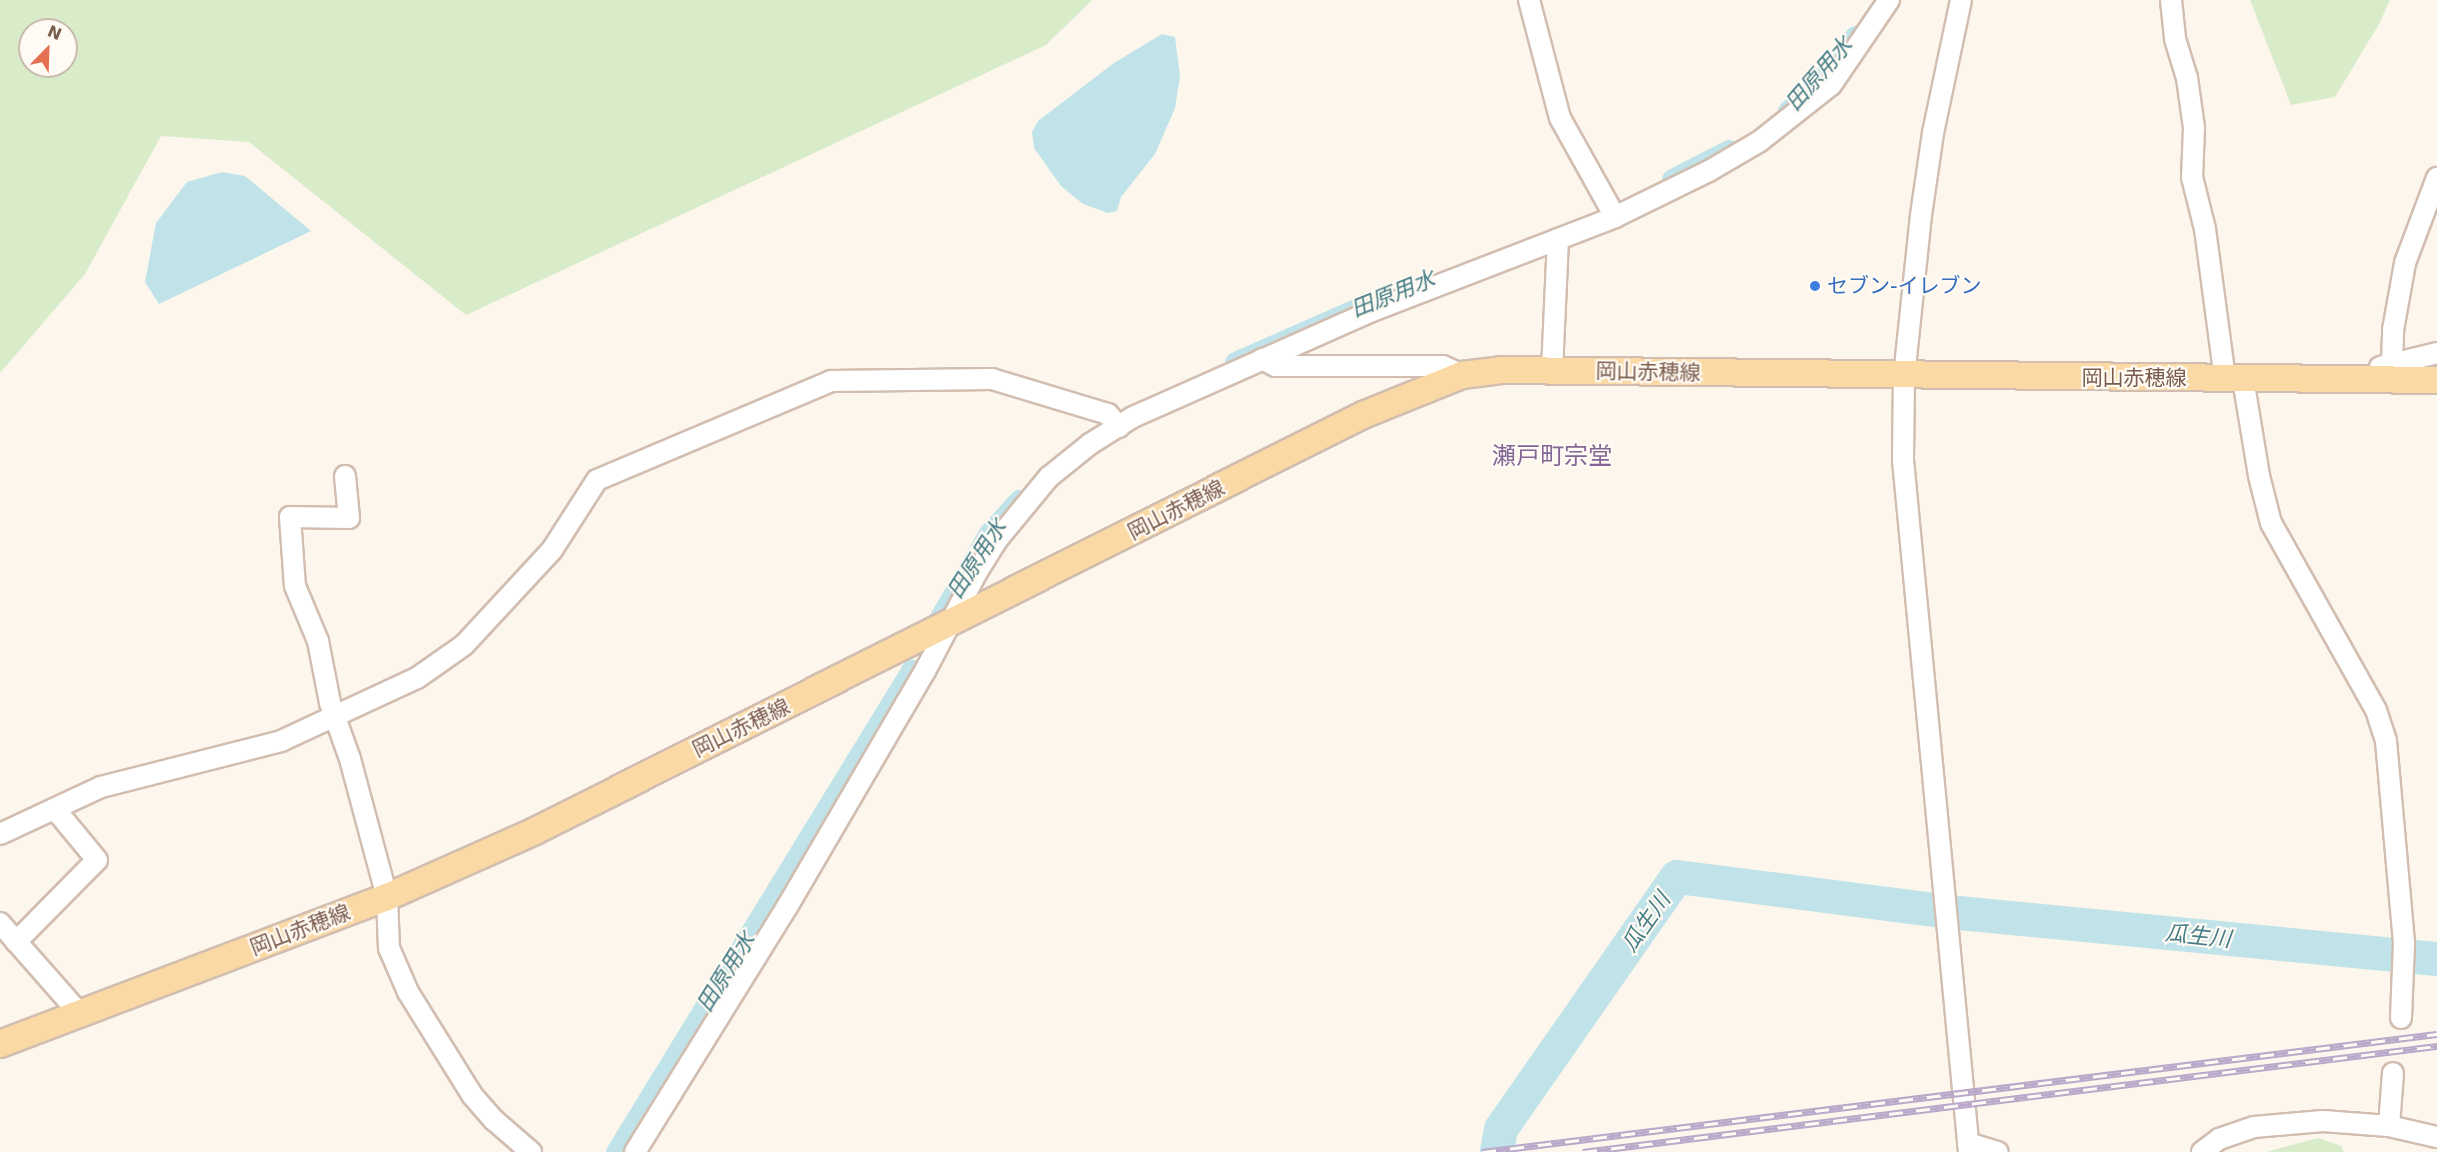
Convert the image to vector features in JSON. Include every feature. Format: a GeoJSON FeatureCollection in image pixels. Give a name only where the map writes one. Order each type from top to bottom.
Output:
{"type":"FeatureCollection","features":[{"type":"Feature","properties":{"kind":"main road","name":"岡山赤穂線"},"geometry":{"type":"LineString","coordinates":[[0,1044],[387,897],[535,831],[950,625],[1363,415],[1461,375],[1500,370],[1904,377],[2437,380]]}},
{"type":"Feature","properties":{"kind":"street"},"geometry":{"type":"LineString","coordinates":[[1529,0],[1560,118],[1612,211]]}},
{"type":"Feature","properties":{"kind":"street"},"geometry":{"type":"LineString","coordinates":[[635,1152],[787,907],[997,540],[1049,477],[1114,421],[1262,360],[1372,311],[1558,239],[1612,211],[1709,171],[1798,114],[1831,85],[1889,0]]}},
{"type":"Feature","properties":{"kind":"street"},"geometry":{"type":"LineString","coordinates":[[1962,0],[1933,133],[1904,377],[1903,460],[1969,1147],[1998,1152]]}},
{"type":"Feature","properties":{"kind":"street"},"geometry":{"type":"LineString","coordinates":[[2171,0],[2175,39],[2187,78],[2194,128],[2193,177],[2234,379],[2271,523],[2376,710],[2386,741],[2404,955],[2400,1018]]}},
{"type":"Feature","properties":{"kind":"street"},"geometry":{"type":"LineString","coordinates":[[2392,363],[2393,330],[2405,263],[2437,178]]}},
{"type":"Feature","properties":{"kind":"street"},"geometry":{"type":"LineString","coordinates":[[1552,371],[1558,239]]}},
{"type":"Feature","properties":{"kind":"street"},"geometry":{"type":"LineString","coordinates":[[2354,379],[2368,370],[2437,353]]}},
{"type":"Feature","properties":{"kind":"street"},"geometry":{"type":"LineString","coordinates":[[1262,360],[1275,366],[1443,366],[1461,375]]}},
{"type":"Feature","properties":{"kind":"street"},"geometry":{"type":"LineString","coordinates":[[0,834],[101,787],[281,741],[417,678],[464,645],[552,550],[597,480],[831,381],[992,379],[1114,421]]}},
{"type":"Feature","properties":{"kind":"street"},"geometry":{"type":"LineString","coordinates":[[345,476],[349,518],[290,517],[295,586],[318,641],[334,716],[387,897],[389,948],[408,992],[472,1095],[494,1120],[531,1152]]}},
{"type":"Feature","properties":{"kind":"street"},"geometry":{"type":"LineString","coordinates":[[16,942],[96,860],[55,809]]}},
{"type":"Feature","properties":{"kind":"street"},"geometry":{"type":"LineString","coordinates":[[0,923],[80,1014]]}},
{"type":"Feature","properties":{"kind":"street"},"geometry":{"type":"LineString","coordinates":[[2389,1126],[2393,1073]]}},
{"type":"Feature","properties":{"kind":"street"},"geometry":{"type":"LineString","coordinates":[[2202,1152],[2219,1139],[2254,1127],[2323,1121],[2389,1126],[2437,1137]]}},
{"type":"Feature","properties":{"kind":"green space"},"geometry":{"type":"Polygon","coordinates":[[[0,0],[1092,0],[1046,45],[466,315],[249,142],[161,136],[85,274],[0,373],[0,0]]]}},
{"type":"Feature","properties":{"kind":"green space"},"geometry":{"type":"Polygon","coordinates":[[[2250,0],[2390,0],[2379,24],[2335,97],[2291,105],[2250,0]]]}},
{"type":"Feature","properties":{"kind":"green space"},"geometry":{"type":"Polygon","coordinates":[[[2318,1138],[2341,1146],[2344,1152],[2266,1152],[2318,1138]]]}},
{"type":"Feature","properties":{"kind":"water"},"geometry":{"type":"Polygon","coordinates":[[[1162,34],[1175,37],[1180,76],[1175,108],[1155,154],[1121,197],[1117,211],[1108,213],[1083,204],[1061,186],[1034,148],[1032,132],[1038,121],[1114,63],[1162,34]]]}},
{"type":"Feature","properties":{"kind":"water"},"geometry":{"type":"Polygon","coordinates":[[[222,172],[245,176],[311,231],[159,304],[145,282],[156,223],[187,182],[222,172]]]}},
{"type":"Feature","properties":{"kind":"waterway","name":"田原用水"},"geometry":{"type":"LineString","coordinates":[[1788,111],[1828,71],[1855,36]]}},
{"type":"Feature","properties":{"kind":"waterway","name":"田原用水"},"geometry":{"type":"LineString","coordinates":[[1672,179],[1729,150]]}},
{"type":"Feature","properties":{"kind":"waterway","name":"田原用水"},"geometry":{"type":"LineString","coordinates":[[1235,362],[1360,307]]}},
{"type":"Feature","properties":{"kind":"waterway","name":"田原用水"},"geometry":{"type":"LineString","coordinates":[[936,624],[989,533],[1019,500]]}},
{"type":"Feature","properties":{"kind":"waterway","name":"田原用水"},"geometry":{"type":"LineString","coordinates":[[616,1152],[912,669]]}},
{"type":"Feature","properties":{"kind":"waterway","name":"瓜生川"},"geometry":{"type":"LineString","coordinates":[[1497,1152],[1501,1129],[1677,877],[1933,910]]}},
{"type":"Feature","properties":{"kind":"waterway","name":"瓜生川"},"geometry":{"type":"LineString","coordinates":[[1959,913],[2437,959]]}},
{"type":"Feature","properties":{"kind":"railway"},"geometry":{"type":"LineString","coordinates":[[1482,1152],[2437,1034]]}},
{"type":"Feature","properties":{"kind":"railway"},"geometry":{"type":"LineString","coordinates":[[1583,1152],[2437,1046]]}},
{"type":"Feature","properties":{"kind":"place","name":"セブン-イレブン"},"geometry":{"type":"Point","coordinates":[1815,286]}},
{"type":"Feature","properties":{"kind":"district","name":"瀬戸町宗堂"},"geometry":{"type":"Point","coordinates":[1552,457]}}]}
